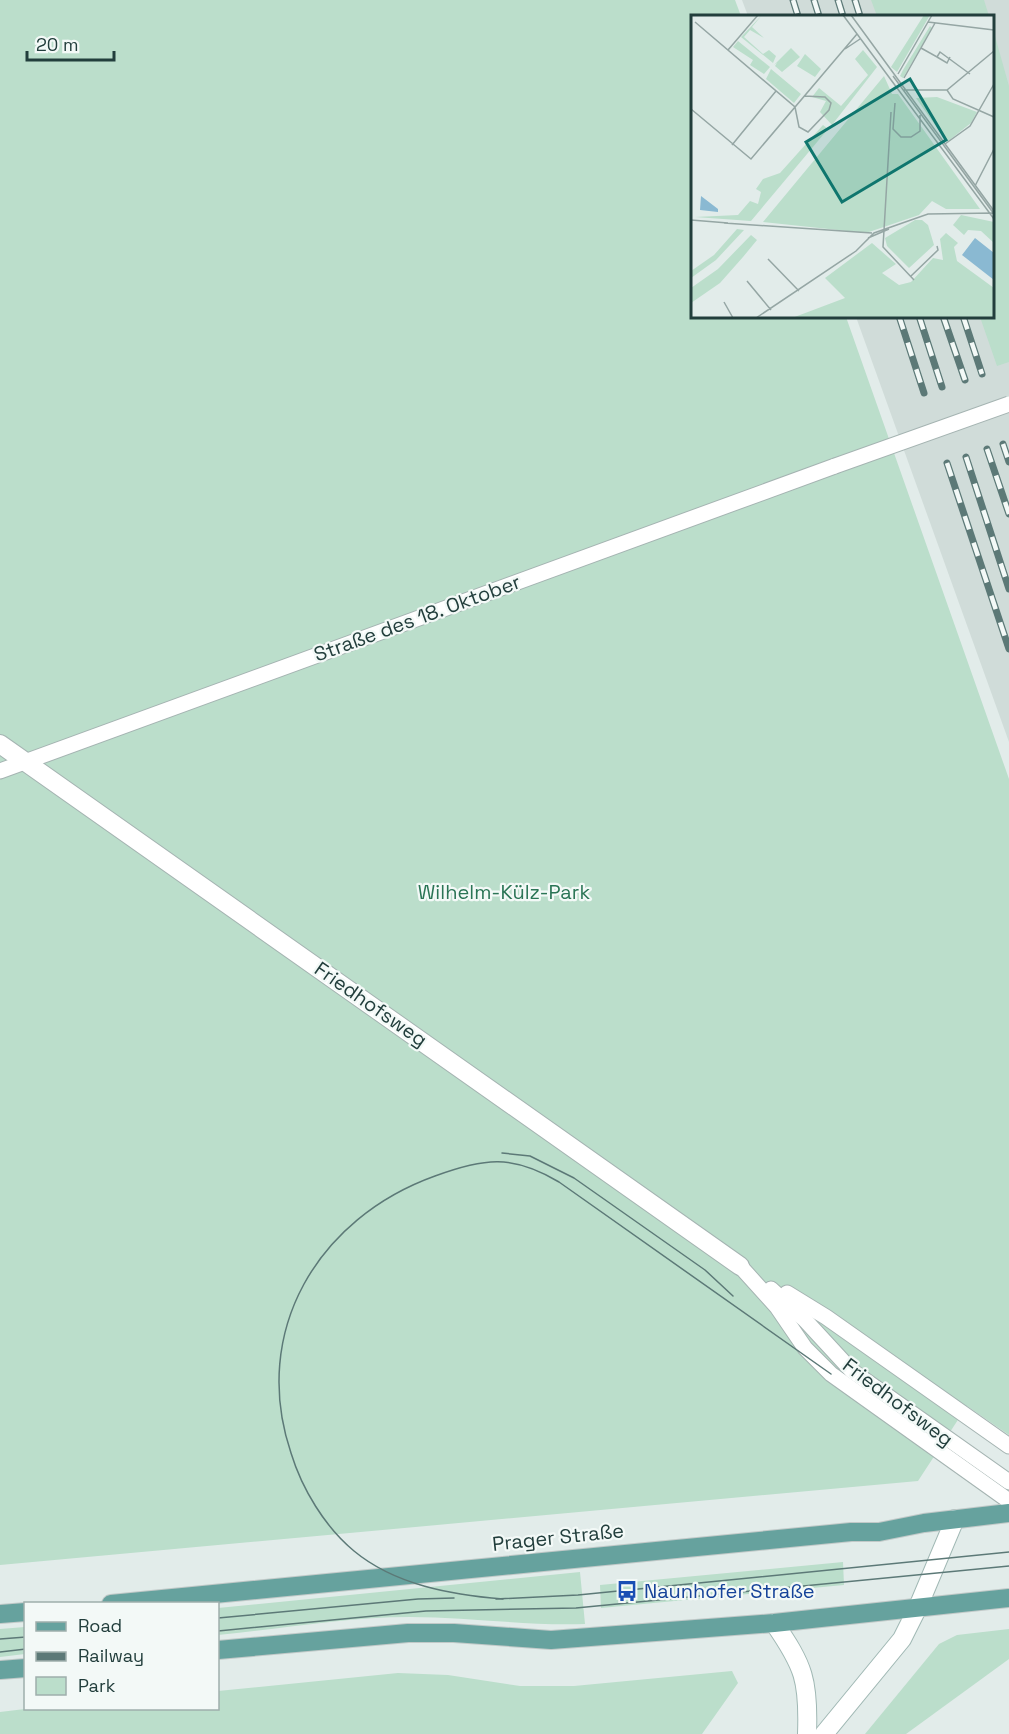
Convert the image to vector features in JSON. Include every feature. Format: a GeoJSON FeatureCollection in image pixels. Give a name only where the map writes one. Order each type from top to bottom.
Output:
{"type":"FeatureCollection","features":[{"type":"Feature","properties":{"kind":"main road","name":"Prager Straße"},"geometry":{"type":"LineString","coordinates":[[131,1602],[637,1551],[851,1532],[879,1532],[955,1519],[1009,1513]]}},
{"type":"Feature","properties":{"kind":"main road"},"geometry":{"type":"LineString","coordinates":[[219,1650],[408,1632],[550,1640],[774,1623],[1009,1598]]}},
{"type":"Feature","properties":{"kind":"main road"},"geometry":{"type":"LineString","coordinates":[[0,1614],[24,1612]]}},
{"type":"Feature","properties":{"kind":"main road"},"geometry":{"type":"LineString","coordinates":[[0,1670],[24,1668]]}},
{"type":"Feature","properties":{"kind":"street","name":"Friedhofsweg"},"geometry":{"type":"LineString","coordinates":[[0,744],[740,1266]]}},
{"type":"Feature","properties":{"kind":"street"},"geometry":{"type":"LineString","coordinates":[[824,1734],[896,1648],[918,1607],[955,1519]]}},
{"type":"Feature","properties":{"kind":"street"},"geometry":{"type":"LineString","coordinates":[[774,1623],[804,1673],[808,1695],[807,1734]]}},
{"type":"Feature","properties":{"kind":"lane","name":"Straße des 18. Oktober"},"geometry":{"type":"LineString","coordinates":[[0,771],[1009,404]]}},
{"type":"Feature","properties":{"kind":"lane","name":"Friedhofsweg"},"geometry":{"type":"LineString","coordinates":[[740,1266],[777,1307],[812,1356],[831,1374],[1009,1501]]}},
{"type":"Feature","properties":{"kind":"lane","name":"Friedhofsweg"},"geometry":{"type":"LineString","coordinates":[[740,1266],[826,1317],[1009,1446]]}},
{"type":"Feature","properties":{"kind":"lane","name":"Friedhofsweg"},"geometry":{"type":"LineString","coordinates":[[740,1266],[793,1308],[834,1353],[868,1384],[1009,1482]]}},
{"type":"Feature","properties":{"kind":"shaded area"},"geometry":{"type":"Polygon","coordinates":[[[742,0],[1009,0],[1009,742],[856,318],[994,318],[994,15],[748,15],[742,0]]]}},
{"type":"Feature","properties":{"kind":"green space","name":"Wilhelm-Külz-Park"},"geometry":{"type":"Polygon","coordinates":[[[0,0],[735,0],[741,15],[691,15],[691,318],[846,318],[1009,779],[1009,1435],[967,1406],[918,1481],[0,1565],[0,0]]]}},
{"type":"Feature","properties":{"kind":"green space"},"geometry":{"type":"Polygon","coordinates":[[[871,0],[984,0],[989,15],[877,15],[871,0]]]}},
{"type":"Feature","properties":{"kind":"green space"},"geometry":{"type":"Polygon","coordinates":[[[994,33],[1009,86],[1009,362],[997,366],[980,318],[994,318],[994,33]]]}},
{"type":"Feature","properties":{"kind":"green space"},"geometry":{"type":"Polygon","coordinates":[[[843,1562],[844,1585],[601,1608],[600,1585],[843,1562]]]}},
{"type":"Feature","properties":{"kind":"green space"},"geometry":{"type":"Polygon","coordinates":[[[580,1572],[585,1624],[410,1617],[338,1621],[219,1635],[219,1608],[580,1572]]]}},
{"type":"Feature","properties":{"kind":"green space"},"geometry":{"type":"Polygon","coordinates":[[[24,1627],[24,1654],[0,1657],[0,1629],[24,1627]]]}},
{"type":"Feature","properties":{"kind":"green space"},"geometry":{"type":"Polygon","coordinates":[[[1009,1629],[1009,1659],[906,1734],[865,1734],[939,1644],[957,1635],[1009,1629]]]}},
{"type":"Feature","properties":{"kind":"green space"},"geometry":{"type":"Polygon","coordinates":[[[732,1671],[738,1683],[702,1734],[0,1734],[0,1712],[24,1709],[219,1710],[219,1691],[398,1673],[448,1675],[520,1686],[574,1686],[732,1671]]]}},
{"type":"Feature","properties":{"kind":"tram line"},"geometry":{"type":"LineString","coordinates":[[502,1153],[530,1156],[574,1178],[705,1270],[733,1296]]}},
{"type":"Feature","properties":{"kind":"tram line"},"geometry":{"type":"LineString","coordinates":[[503,1599],[464,1595],[425,1586],[370,1563],[333,1531],[301,1480],[291,1453],[281,1408],[280,1364],[288,1323],[304,1284],[327,1250],[357,1220],[394,1195],[435,1176],[468,1165],[498,1162],[527,1167],[559,1182],[831,1374]]}},
{"type":"Feature","properties":{"kind":"tram line"},"geometry":{"type":"LineString","coordinates":[[496,1599],[578,1595],[1009,1552]]}},
{"type":"Feature","properties":{"kind":"tram line"},"geometry":{"type":"LineString","coordinates":[[219,1631],[426,1611],[576,1608],[1009,1566]]}},
{"type":"Feature","properties":{"kind":"tram line"},"geometry":{"type":"LineString","coordinates":[[219,1618],[418,1599],[454,1598]]}},
{"type":"Feature","properties":{"kind":"tram line"},"geometry":{"type":"LineString","coordinates":[[0,1639],[24,1637]]}},
{"type":"Feature","properties":{"kind":"tram line"},"geometry":{"type":"LineString","coordinates":[[0,1652],[24,1649]]}},
{"type":"Feature","properties":{"kind":"railway"},"geometry":{"type":"LineString","coordinates":[[793,0],[798,15]]}},
{"type":"Feature","properties":{"kind":"railway"},"geometry":{"type":"LineString","coordinates":[[814,0],[819,15]]}},
{"type":"Feature","properties":{"kind":"railway"},"geometry":{"type":"LineString","coordinates":[[838,0],[843,15]]}},
{"type":"Feature","properties":{"kind":"railway"},"geometry":{"type":"LineString","coordinates":[[855,0],[860,15]]}},
{"type":"Feature","properties":{"kind":"railway"},"geometry":{"type":"LineString","coordinates":[[900,318],[924,393]]}},
{"type":"Feature","properties":{"kind":"railway"},"geometry":{"type":"LineString","coordinates":[[920,318],[942,387]]}},
{"type":"Feature","properties":{"kind":"railway"},"geometry":{"type":"LineString","coordinates":[[944,318],[965,380]]}},
{"type":"Feature","properties":{"kind":"railway"},"geometry":{"type":"LineString","coordinates":[[964,318],[982,374]]}},
{"type":"Feature","properties":{"kind":"railway"},"geometry":{"type":"LineString","coordinates":[[1003,444],[1009,462]]}},
{"type":"Feature","properties":{"kind":"railway"},"geometry":{"type":"LineString","coordinates":[[987,449],[1009,514]]}},
{"type":"Feature","properties":{"kind":"railway"},"geometry":{"type":"LineString","coordinates":[[966,457],[1009,589]]}},
{"type":"Feature","properties":{"kind":"railway"},"geometry":{"type":"LineString","coordinates":[[947,463],[1009,649]]}},
{"type":"Feature","properties":{"kind":"place","name":"Naunhofer Straße"},"geometry":{"type":"Point","coordinates":[627,1591]}}]}
